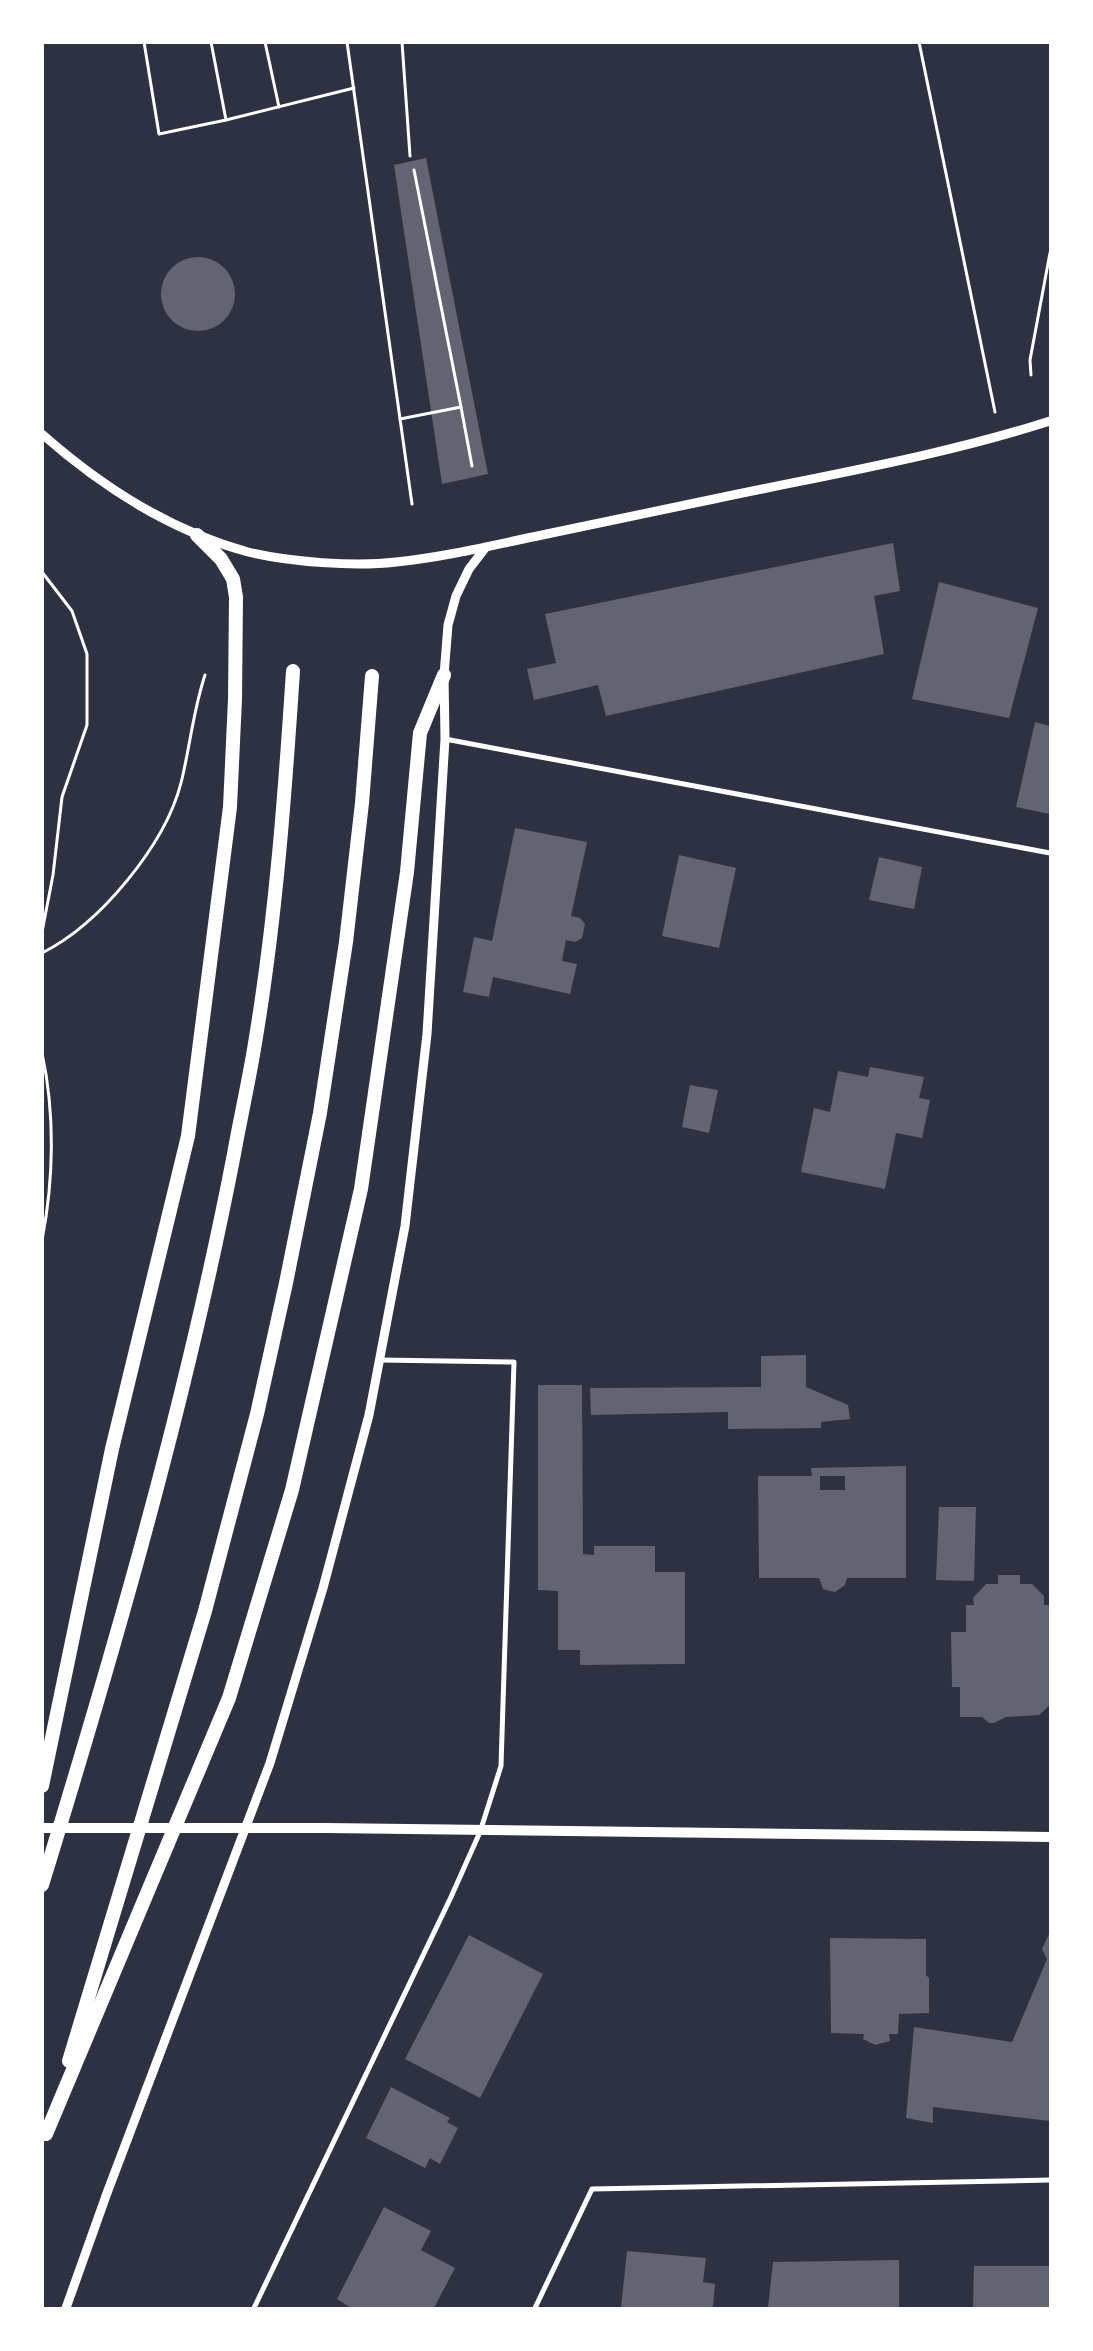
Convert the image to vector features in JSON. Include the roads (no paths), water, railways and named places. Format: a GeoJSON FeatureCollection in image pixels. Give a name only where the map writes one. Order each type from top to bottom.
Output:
{"type":"FeatureCollection","features":[{"type":"Feature","properties":{"kind":"highway"},"geometry":{"type":"LineString","coordinates":[[42,1786],[112,1449],[188,1136],[228,817],[236,699],[236,597],[233,579],[220,560],[197,535]]}},
{"type":"Feature","properties":{"kind":"highway"},"geometry":{"type":"LineString","coordinates":[[42,1885],[101,1692],[153,1506],[222,1218],[259,1018],[281,850],[294,670]]}},
{"type":"Feature","properties":{"kind":"highway"},"geometry":{"type":"LineString","coordinates":[[44,2140],[229,1698],[292,1490],[361,1189],[407,872],[420,733],[444,675]]}},
{"type":"Feature","properties":{"kind":"highway"},"geometry":{"type":"LineString","coordinates":[[44,2140],[205,1611],[258,1414],[320,1114],[346,942],[362,803],[372,676]]}},
{"type":"Feature","properties":{"kind":"main road"},"geometry":{"type":"LineString","coordinates":[[42,1828],[326,1828],[480,1832],[1050,1837]]}},
{"type":"Feature","properties":{"kind":"street"},"geometry":{"type":"LineString","coordinates":[[42,434],[70,459],[122,496],[197,535],[250,552],[336,563],[394,563],[486,547],[1000,437],[1050,421]]}},
{"type":"Feature","properties":{"kind":"street"},"geometry":{"type":"LineString","coordinates":[[66,2308],[107,2192],[270,1763],[323,1588],[369,1414],[405,1226],[427,1034],[445,739],[444,675],[448,625],[456,596],[470,569],[486,547]]}},
{"type":"Feature","properties":{"kind":"street"},"geometry":{"type":"LineString","coordinates":[[445,739],[1050,853]]}},
{"type":"Feature","properties":{"kind":"street"},"geometry":{"type":"LineString","coordinates":[[254,2308],[480,1832],[501,1766],[514,1362],[380,1360]]}},
{"type":"Feature","properties":{"kind":"street"},"geometry":{"type":"LineString","coordinates":[[535,2308],[592,2189],[1050,2180]]}}]}
